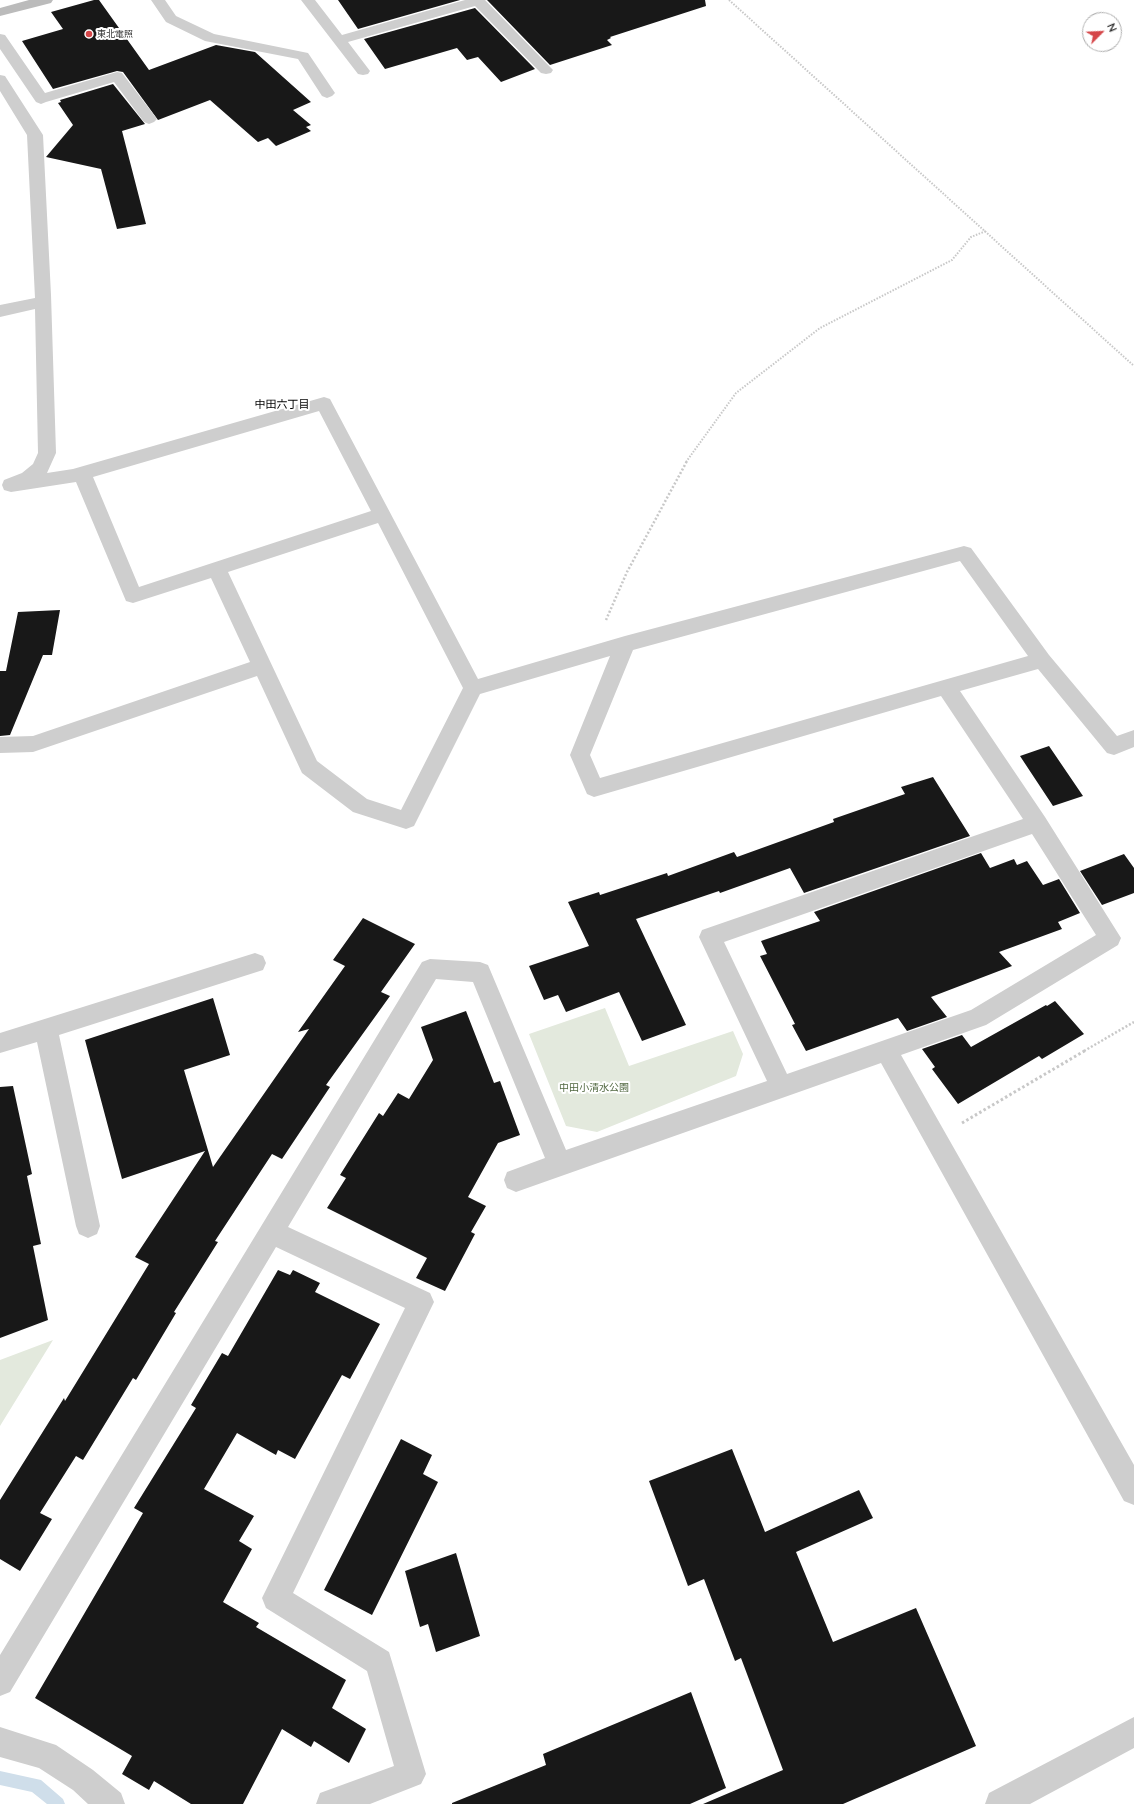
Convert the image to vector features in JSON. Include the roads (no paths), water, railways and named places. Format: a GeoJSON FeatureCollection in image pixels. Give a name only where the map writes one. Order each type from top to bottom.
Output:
{"type":"FeatureCollection","features":[{"type":"Feature","properties":{"kind":"main road"},"geometry":{"type":"LineString","coordinates":[[0,12],[46,0]]}},
{"type":"Feature","properties":{"kind":"street"},"geometry":{"type":"LineString","coordinates":[[158,0],[171,19],[210,38],[303,56],[327,93]]}},
{"type":"Feature","properties":{"kind":"street"},"geometry":{"type":"LineString","coordinates":[[308,0],[363,72]]}},
{"type":"Feature","properties":{"kind":"street"},"geometry":{"type":"LineString","coordinates":[[339,40],[477,0],[546,70]]}},
{"type":"Feature","properties":{"kind":"street"},"geometry":{"type":"LineString","coordinates":[[0,38],[41,99],[117,76],[149,119]]}},
{"type":"Feature","properties":{"kind":"street"},"geometry":{"type":"LineString","coordinates":[[0,78],[35,134],[43,302],[47,453],[41,468],[28,478],[5,486]]}},
{"type":"Feature","properties":{"kind":"street"},"geometry":{"type":"LineString","coordinates":[[0,311],[43,302]]}},
{"type":"Feature","properties":{"kind":"street"},"geometry":{"type":"LineString","coordinates":[[5,486],[82,473],[324,403],[473,688]]}},
{"type":"Feature","properties":{"kind":"street"},"geometry":{"type":"LineString","coordinates":[[82,473],[133,596],[382,515]]}},
{"type":"Feature","properties":{"kind":"street"},"geometry":{"type":"LineString","coordinates":[[217,569],[309,767],[360,806],[406,820],[473,688],[624,644],[964,553],[1042,660],[1114,747],[1134,738]]}},
{"type":"Feature","properties":{"kind":"street"},"geometry":{"type":"LineString","coordinates":[[624,644],[580,755],[594,788],[1042,660]]}},
{"type":"Feature","properties":{"kind":"street"},"geometry":{"type":"LineString","coordinates":[[0,745],[33,744],[262,666]]}},
{"type":"Feature","properties":{"kind":"street"},"geometry":{"type":"LineString","coordinates":[[516,1180],[978,1018],[1110,938],[1037,823],[946,687]]}},
{"type":"Feature","properties":{"kind":"street"},"geometry":{"type":"LineString","coordinates":[[781,1086],[710,937],[1037,823]]}},
{"type":"Feature","properties":{"kind":"street"},"geometry":{"type":"LineString","coordinates":[[0,1043],[255,963]]}},
{"type":"Feature","properties":{"kind":"street"},"geometry":{"type":"LineString","coordinates":[[0,1682],[430,969],[480,972],[560,1164]]}},
{"type":"Feature","properties":{"kind":"street"},"geometry":{"type":"LineString","coordinates":[[46,1028],[88,1226]]}},
{"type":"Feature","properties":{"kind":"street"},"geometry":{"type":"LineString","coordinates":[[886,1050],[1134,1491]]}},
{"type":"Feature","properties":{"kind":"street"},"geometry":{"type":"LineString","coordinates":[[271,1232],[422,1302],[276,1598],[379,1662],[411,1774],[330,1804]]}},
{"type":"Feature","properties":{"kind":"street"},"geometry":{"type":"LineString","coordinates":[[1000,1804],[1134,1732]]}},
{"type":"Feature","properties":{"kind":"street"},"geometry":{"type":"LineString","coordinates":[[0,1742],[46,1755],[83,1780],[110,1804]]}},
{"type":"Feature","properties":{"kind":"waterway"},"geometry":{"type":"LineString","coordinates":[[0,1778],[36,1785],[58,1804]]}},
{"type":"Feature","properties":{"kind":"place","name":"東北電照"},"geometry":{"type":"Point","coordinates":[89,34]}},
{"type":"Feature","properties":{"kind":"district","name":"中田六丁目"},"geometry":{"type":"Point","coordinates":[282,405]}},
{"type":"Feature","properties":{"kind":"park label","name":"中田小清水公園"},"geometry":{"type":"Point","coordinates":[594,1088]}}]}
